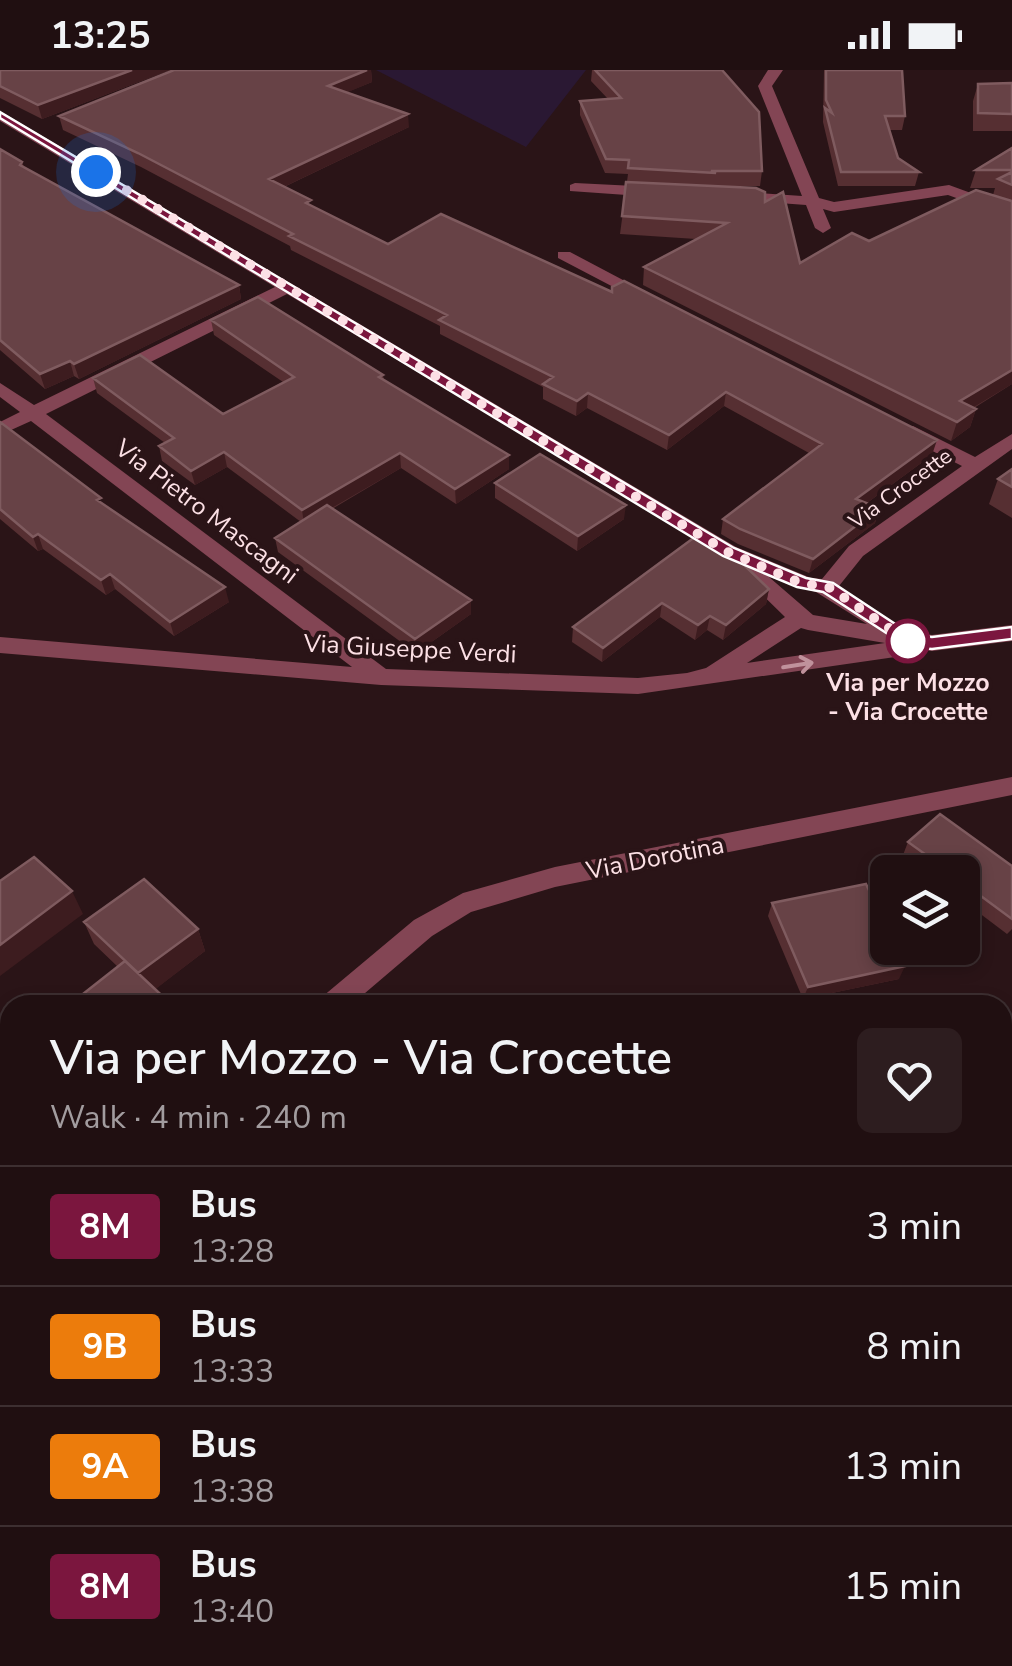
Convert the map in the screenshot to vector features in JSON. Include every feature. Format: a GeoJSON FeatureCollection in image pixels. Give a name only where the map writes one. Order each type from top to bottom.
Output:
{"type":"FeatureCollection","features":[{"type":"Feature","properties":{"kind":"street"},"geometry":{"type":"LineString","coordinates":[[776,70],[766,79],[766,86],[823,228]]}},
{"type":"Feature","properties":{"kind":"street"},"geometry":{"type":"LineString","coordinates":[[0,116],[728,552],[834,593],[908,641]]}},
{"type":"Feature","properties":{"kind":"street"},"geometry":{"type":"LineString","coordinates":[[30,133],[51,125]]}},
{"type":"Feature","properties":{"kind":"street"},"geometry":{"type":"LineString","coordinates":[[575,188],[667,193]]}},
{"type":"Feature","properties":{"kind":"street"},"geometry":{"type":"LineString","coordinates":[[704,195],[812,200],[834,208],[949,190],[1012,214]]}},
{"type":"Feature","properties":{"kind":"street"},"geometry":{"type":"LineString","coordinates":[[564,254],[667,308]]}},
{"type":"Feature","properties":{"kind":"street"},"geometry":{"type":"LineString","coordinates":[[0,429],[288,288]]}},
{"type":"Feature","properties":{"kind":"street","name":"Via Pietro Mascagni"},"geometry":{"type":"LineString","coordinates":[[0,388],[381,677]]}},
{"type":"Feature","properties":{"kind":"street"},"geometry":{"type":"LineString","coordinates":[[892,422],[975,465]]}},
{"type":"Feature","properties":{"kind":"street","name":"Via Crocette"},"geometry":{"type":"LineString","coordinates":[[798,614],[836,618],[843,607],[834,593],[856,551],[1012,440]]}},
{"type":"Feature","properties":{"kind":"street"},"geometry":{"type":"LineString","coordinates":[[728,552],[798,614],[908,641],[932,643]]}},
{"type":"Feature","properties":{"kind":"street"},"geometry":{"type":"LineString","coordinates":[[798,614],[790,589],[803,584]]}},
{"type":"Feature","properties":{"kind":"street","name":"Via Giuseppe Verdi"},"geometry":{"type":"LineString","coordinates":[[0,645],[381,677],[638,686],[712,674],[798,614]]}},
{"type":"Feature","properties":{"kind":"street"},"geometry":{"type":"LineString","coordinates":[[701,678],[1012,634]]}},
{"type":"Feature","properties":{"kind":"street","name":"Via Dorotina"},"geometry":{"type":"LineString","coordinates":[[344,995],[422,928],[463,904],[555,877],[1012,786]]}},
{"type":"Feature","properties":{"kind":"shaded area"},"geometry":{"type":"Polygon","coordinates":[[[376,70],[586,70],[526,147],[376,70]]]}},
{"type":"Feature","properties":{"kind":"building"},"geometry":{"type":"Polygon","coordinates":[[[0,70],[132,70],[38,105],[0,86],[0,70]]]}},
{"type":"Feature","properties":{"kind":"building"},"geometry":{"type":"Polygon","coordinates":[[[174,70],[367,70],[328,86],[408,114],[269,179],[311,200],[306,203],[388,244],[441,214],[612,292],[612,287],[624,281],[937,440],[856,499],[879,508],[813,559],[740,529],[723,519],[822,444],[726,392],[669,435],[588,393],[577,401],[543,384],[553,377],[439,320],[447,315],[289,236],[293,234],[138,153],[59,116],[174,70]]]}},
{"type":"Feature","properties":{"kind":"building"},"geometry":{"type":"Polygon","coordinates":[[[595,70],[722,70],[759,112],[762,171],[711,171],[716,173],[628,168],[629,160],[606,159],[580,101],[621,98],[595,70]]]}},
{"type":"Feature","properties":{"kind":"building"},"geometry":{"type":"Polygon","coordinates":[[[826,70],[902,70],[905,116],[885,116],[898,158],[919,172],[841,172],[825,108],[832,113],[826,100],[826,70]]]}},
{"type":"Feature","properties":{"kind":"building"},"geometry":{"type":"Polygon","coordinates":[[[1012,83],[1012,114],[978,113],[978,84],[1012,83]]]}},
{"type":"Feature","properties":{"kind":"building"},"geometry":{"type":"Polygon","coordinates":[[[1012,148],[1012,170],[976,170],[1012,148]]]}},
{"type":"Feature","properties":{"kind":"building"},"geometry":{"type":"Polygon","coordinates":[[[0,149],[22,162],[20,165],[239,285],[74,364],[70,361],[40,374],[0,340],[0,149]]]}},
{"type":"Feature","properties":{"kind":"building"},"geometry":{"type":"Polygon","coordinates":[[[1012,172],[1012,185],[998,179],[1012,172]]]}},
{"type":"Feature","properties":{"kind":"building"},"geometry":{"type":"Polygon","coordinates":[[[626,182],[756,188],[765,192],[765,202],[783,192],[800,263],[852,233],[869,241],[976,190],[1012,201],[1012,370],[960,401],[976,409],[957,422],[644,267],[727,223],[622,216],[626,182]]]}},
{"type":"Feature","properties":{"kind":"building"},"geometry":{"type":"Polygon","coordinates":[[[258,297],[383,375],[379,377],[509,455],[455,489],[400,453],[302,510],[224,452],[191,471],[159,446],[174,438],[93,378],[140,355],[223,414],[294,377],[211,320],[258,297]]]}},
{"type":"Feature","properties":{"kind":"building"},"geometry":{"type":"Polygon","coordinates":[[[0,422],[101,498],[97,500],[225,587],[170,622],[110,574],[101,580],[38,534],[33,537],[0,509],[0,422]]]}},
{"type":"Feature","properties":{"kind":"building"},"geometry":{"type":"Polygon","coordinates":[[[540,454],[626,505],[578,536],[495,483],[540,454]]]}},
{"type":"Feature","properties":{"kind":"building"},"geometry":{"type":"Polygon","coordinates":[[[1012,469],[1012,487],[998,479],[1012,469]]]}},
{"type":"Feature","properties":{"kind":"building"},"geometry":{"type":"Polygon","coordinates":[[[327,505],[471,600],[415,639],[275,538],[327,505]]]}},
{"type":"Feature","properties":{"kind":"building"},"geometry":{"type":"Polygon","coordinates":[[[703,531],[738,552],[740,561],[769,589],[726,625],[710,616],[698,625],[662,603],[603,648],[573,627],[703,531]]]}},
{"type":"Feature","properties":{"kind":"building"},"geometry":{"type":"Polygon","coordinates":[[[940,814],[1012,866],[1012,919],[980,895],[980,855],[926,855],[908,842],[940,814]]]}},
{"type":"Feature","properties":{"kind":"building"},"geometry":{"type":"Polygon","coordinates":[[[34,857],[72,891],[0,945],[0,881],[34,857]]]}},
{"type":"Feature","properties":{"kind":"building"},"geometry":{"type":"Polygon","coordinates":[[[144,879],[198,929],[138,973],[84,922],[144,879]]]}},
{"type":"Feature","properties":{"kind":"building"},"geometry":{"type":"Polygon","coordinates":[[[866,884],[870,892],[870,965],[905,966],[808,987],[772,903],[866,884]]]}},
{"type":"Feature","properties":{"kind":"building"},"geometry":{"type":"Polygon","coordinates":[[[125,961],[161,995],[82,995],[125,961]]]}},
{"type":"Feature","properties":{"kind":"bus line","name":"8M"},"geometry":{"type":"LineString","coordinates":[[0,115],[728,552],[803,584],[827,586],[841,600],[908,641],[932,643],[1012,633]]}},
{"type":"Feature","properties":{"kind":"place","name":"Via per Mozzo - Via Crocette"},"geometry":{"type":"Point","coordinates":[908,641]}},
{"type":"Feature","properties":{"kind":"route"},"geometry":{"type":"LineString","coordinates":[[96,172],[728,552],[803,584],[827,586],[841,600],[908,641]]}}]}
